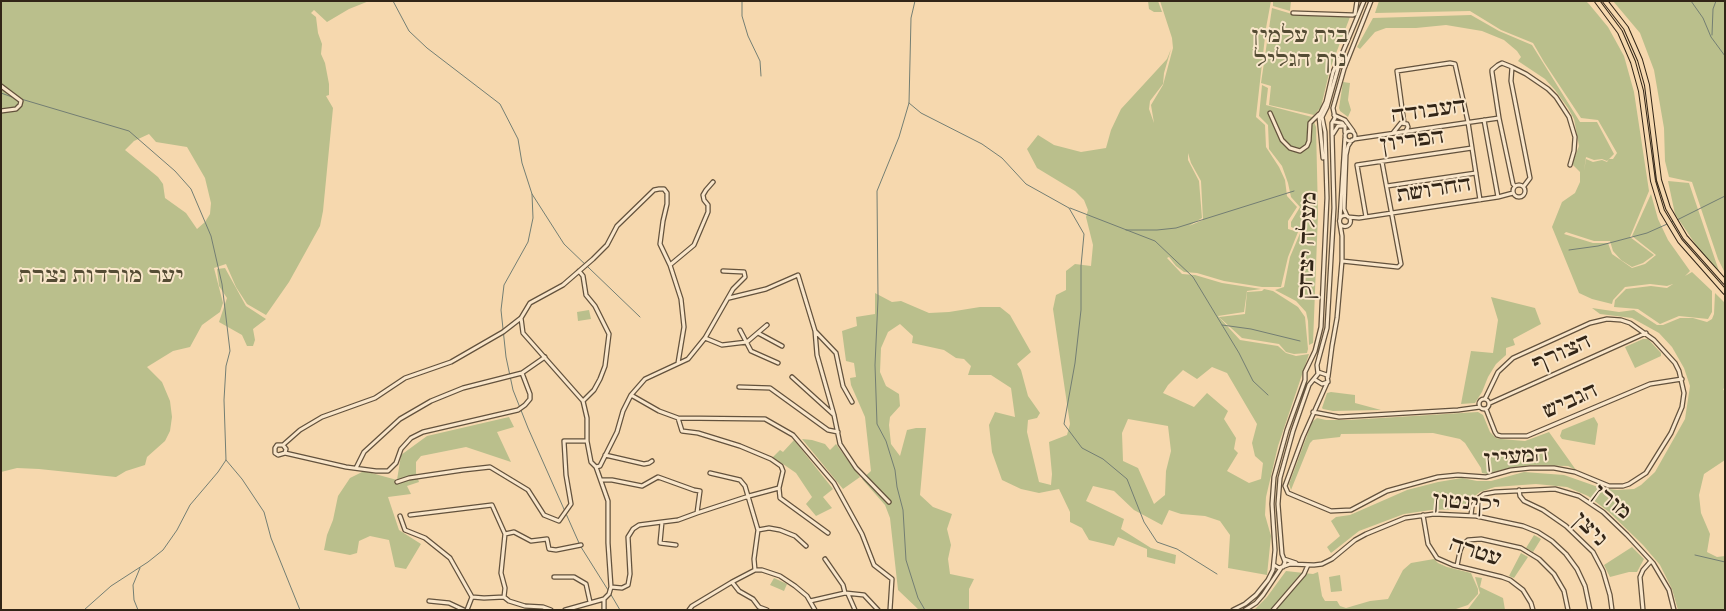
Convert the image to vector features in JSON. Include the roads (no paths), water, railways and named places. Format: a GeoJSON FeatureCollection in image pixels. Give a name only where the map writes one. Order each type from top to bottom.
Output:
{"type":"FeatureCollection","features":[{"type":"Feature","properties":{"kind":"main road"},"geometry":{"type":"LineString","coordinates":[[1597,1],[1620,32],[1634,62],[1641,91],[1653,181],[1662,210],[1680,241],[1725,292]]}},
{"type":"Feature","properties":{"kind":"main road"},"geometry":{"type":"LineString","coordinates":[[1606,1],[1626,28],[1640,60],[1647,85],[1659,180],[1668,208],[1685,237],[1725,282]]}},
{"type":"Feature","properties":{"kind":"street"},"geometry":{"type":"LineString","coordinates":[[1293,13],[1353,15],[1357,1]]}},
{"type":"Feature","properties":{"kind":"street"},"geometry":{"type":"LineString","coordinates":[[1270,113],[1282,140],[1290,148],[1300,151],[1307,146],[1310,136],[1309,125],[1327,106],[1336,74],[1364,1]]}},
{"type":"Feature","properties":{"kind":"street"},"geometry":{"type":"LineString","coordinates":[[1333,122],[1333,108],[1344,69],[1371,1]]}},
{"type":"Feature","properties":{"kind":"street"},"geometry":{"type":"LineString","coordinates":[[1406,131],[1408,127],[1404,123],[1397,71],[1454,63],[1457,66],[1468,122],[1480,200]]}},
{"type":"Feature","properties":{"kind":"street"},"geometry":{"type":"LineString","coordinates":[[1515,186],[1512,184],[1492,70],[1502,63],[1512,66],[1548,89],[1564,109],[1569,117],[1575,137],[1570,165]]}},
{"type":"Feature","properties":{"kind":"street"},"geometry":{"type":"LineString","coordinates":[[1512,66],[1511,82],[1530,178],[1524,186],[1525,192],[1521,197],[1515,196],[1513,193],[1515,186]]}},
{"type":"Feature","properties":{"kind":"street"},"geometry":{"type":"LineString","coordinates":[[1,86],[21,101],[16,109],[1,111]]}},
{"type":"Feature","properties":{"kind":"street"},"geometry":{"type":"LineString","coordinates":[[1322,113],[1330,111],[1345,120],[1353,132],[1353,140],[1348,146],[1346,155],[1344,209],[1349,224],[1342,241]]}},
{"type":"Feature","properties":{"kind":"street"},"geometry":{"type":"LineString","coordinates":[[1322,113],[1323,121],[1328,124],[1341,122],[1345,126],[1340,218],[1342,261],[1337,318],[1328,377]]}},
{"type":"Feature","properties":{"kind":"street"},"geometry":{"type":"LineString","coordinates":[[1322,113],[1321,126],[1326,179]]}},
{"type":"Feature","properties":{"kind":"street","name":"העבודה"},"geometry":{"type":"LineString","coordinates":[[1353,140],[1499,118]]}},
{"type":"Feature","properties":{"kind":"street"},"geometry":{"type":"LineString","coordinates":[[1484,120],[1498,197]]}},
{"type":"Feature","properties":{"kind":"street"},"geometry":{"type":"LineString","coordinates":[[1312,122],[1315,121],[1321,126]]}},
{"type":"Feature","properties":{"kind":"street","name":"מעלה יצחק"},"geometry":{"type":"LineString","coordinates":[[1307,368],[1315,350],[1321,327],[1327,208],[1323,121]]}},
{"type":"Feature","properties":{"kind":"street","name":"מעלה יצחק"},"geometry":{"type":"LineString","coordinates":[[1318,371],[1317,365],[1326,336],[1328,317],[1334,198],[1333,122]]}},
{"type":"Feature","properties":{"kind":"street"},"geometry":{"type":"LineString","coordinates":[[1394,133],[1404,123]]}},
{"type":"Feature","properties":{"kind":"street"},"geometry":{"type":"LineString","coordinates":[[1332,136],[1336,127],[1340,125],[1345,126]]}},
{"type":"Feature","properties":{"kind":"street"},"geometry":{"type":"LineString","coordinates":[[1345,136],[1348,131],[1353,132]]}},
{"type":"Feature","properties":{"kind":"street","name":"העבודה"},"geometry":{"type":"LineString","coordinates":[[1353,132],[1364,137]]}},
{"type":"Feature","properties":{"kind":"street"},"geometry":{"type":"LineString","coordinates":[[1345,136],[1348,140],[1353,140]]}},
{"type":"Feature","properties":{"kind":"street","name":"הפריון"},"geometry":{"type":"LineString","coordinates":[[1366,217],[1357,165],[1472,148]]}},
{"type":"Feature","properties":{"kind":"street"},"geometry":{"type":"LineString","coordinates":[[1342,261],[1398,266],[1401,264],[1382,162]]}},
{"type":"Feature","properties":{"kind":"street"},"geometry":{"type":"LineString","coordinates":[[1387,186],[1476,173]]}},
{"type":"Feature","properties":{"kind":"street"},"geometry":{"type":"LineString","coordinates":[[670,265],[682,253],[694,245],[708,212],[708,205],[703,195],[713,182]]}},
{"type":"Feature","properties":{"kind":"street"},"geometry":{"type":"LineString","coordinates":[[1515,186],[1520,184],[1524,186]]}},
{"type":"Feature","properties":{"kind":"street"},"geometry":{"type":"LineString","coordinates":[[522,373],[529,388],[530,399],[525,405],[518,410],[423,432],[411,438],[400,449],[396,463],[388,471],[376,472],[346,467],[285,453],[280,456],[274,451],[276,446],[283,445],[300,430],[322,417],[372,399],[405,378],[450,362],[498,336],[520,318],[530,304],[563,286],[607,245],[618,226],[654,190],[659,189],[664,190],[666,193],[667,204],[660,244],[670,265],[681,299],[684,327],[678,363]]}},
{"type":"Feature","properties":{"kind":"street","name":"החרושת"},"geometry":{"type":"LineString","coordinates":[[1348,217],[1366,217],[1480,200],[1513,193]]}},
{"type":"Feature","properties":{"kind":"street"},"geometry":{"type":"LineString","coordinates":[[1340,218],[1348,217]]}},
{"type":"Feature","properties":{"kind":"street","name":"החרושת"},"geometry":{"type":"LineString","coordinates":[[1349,224],[1359,218]]}},
{"type":"Feature","properties":{"kind":"street"},"geometry":{"type":"LineString","coordinates":[[1340,224],[1344,227],[1349,224]]}},
{"type":"Feature","properties":{"kind":"street"},"geometry":{"type":"LineString","coordinates":[[579,271],[583,276],[586,294],[595,306],[609,334],[605,366],[600,379],[594,390],[583,401]]}},
{"type":"Feature","properties":{"kind":"street"},"geometry":{"type":"LineString","coordinates":[[596,467],[600,466],[617,432],[623,411],[632,395],[645,379],[688,359],[705,338],[733,289],[745,277],[744,272],[723,271]]}},
{"type":"Feature","properties":{"kind":"street"},"geometry":{"type":"LineString","coordinates":[[729,298],[766,289],[798,276],[814,331],[816,355],[834,415],[840,444],[856,468],[889,502]]}},
{"type":"Feature","properties":{"kind":"street"},"geometry":{"type":"LineString","coordinates":[[520,318],[523,333],[583,401],[587,418],[587,441],[591,462],[596,467],[608,501],[611,587],[609,594],[604,599],[565,610]]}},
{"type":"Feature","properties":{"kind":"street","name":"המעיין"},"geometry":{"type":"LineString","coordinates":[[1328,377],[1286,481],[1286,490],[1292,495],[1331,512],[1346,511],[1387,491],[1448,475],[1486,477],[1520,469],[1554,468],[1575,472],[1609,486],[1629,484],[1646,472],[1676,423],[1684,393],[1682,379],[1675,364],[1664,350],[1646,333],[1635,325],[1622,320],[1599,320],[1513,358],[1498,372],[1485,399]]}},
{"type":"Feature","properties":{"kind":"street"},"geometry":{"type":"LineString","coordinates":[[705,338],[722,344],[746,342],[767,325]]}},
{"type":"Feature","properties":{"kind":"street"},"geometry":{"type":"LineString","coordinates":[[740,330],[751,351],[778,363]]}},
{"type":"Feature","properties":{"kind":"street"},"geometry":{"type":"LineString","coordinates":[[814,331],[836,353],[843,386],[852,402]]}},
{"type":"Feature","properties":{"kind":"street"},"geometry":{"type":"LineString","coordinates":[[758,333],[782,346]]}},
{"type":"Feature","properties":{"kind":"street","name":"הצורף"},"geometry":{"type":"LineString","coordinates":[[1490,403],[1646,333]]}},
{"type":"Feature","properties":{"kind":"street"},"geometry":{"type":"LineString","coordinates":[[356,468],[364,452],[382,433],[400,419],[431,401],[463,388],[522,373],[545,357]]}},
{"type":"Feature","properties":{"kind":"street"},"geometry":{"type":"LineString","coordinates":[[1233,610],[1248,602],[1259,592],[1272,572],[1275,543],[1272,504],[1274,477],[1307,368],[1314,367],[1328,377]]}},
{"type":"Feature","properties":{"kind":"street"},"geometry":{"type":"LineString","coordinates":[[1324,373],[1330,368]]}},
{"type":"Feature","properties":{"kind":"street"},"geometry":{"type":"LineString","coordinates":[[1245,610],[1256,603],[1263,595],[1282,567],[1284,559],[1278,513],[1280,478],[1309,385],[1317,376],[1318,371]]}},
{"type":"Feature","properties":{"kind":"street"},"geometry":{"type":"LineString","coordinates":[[1305,374],[1307,378],[1320,383],[1327,383]]}},
{"type":"Feature","properties":{"kind":"street"},"geometry":{"type":"LineString","coordinates":[[792,377],[834,415]]}},
{"type":"Feature","properties":{"kind":"street","name":"הגביש"},"geometry":{"type":"LineString","coordinates":[[1486,409],[1497,435],[1527,436],[1650,384],[1682,379]]}},
{"type":"Feature","properties":{"kind":"street","name":"המעיין"},"geometry":{"type":"LineString","coordinates":[[1320,383],[1322,389],[1320,396]]}},
{"type":"Feature","properties":{"kind":"street"},"geometry":{"type":"LineString","coordinates":[[738,387],[770,388],[828,430],[838,432]]}},
{"type":"Feature","properties":{"kind":"street"},"geometry":{"type":"LineString","coordinates":[[632,395],[659,411],[678,418],[764,419],[794,434],[834,482],[862,534],[874,565],[892,579],[890,610]]}},
{"type":"Feature","properties":{"kind":"street"},"geometry":{"type":"LineString","coordinates":[[1313,412],[1347,417],[1480,407],[1486,409],[1490,403],[1485,399],[1480,401],[1480,407]]}},
{"type":"Feature","properties":{"kind":"street"},"geometry":{"type":"LineString","coordinates":[[678,418],[682,431],[698,433],[740,446],[781,466],[783,471],[779,488],[780,498],[828,533]]}},
{"type":"Feature","properties":{"kind":"street"},"geometry":{"type":"LineString","coordinates":[[397,482],[409,478],[490,467],[528,490],[544,515],[559,521],[572,504],[566,475],[564,441],[587,441]]}},
{"type":"Feature","properties":{"kind":"street"},"geometry":{"type":"LineString","coordinates":[[283,445],[286,449],[285,453]]}},
{"type":"Feature","properties":{"kind":"street"},"geometry":{"type":"LineString","coordinates":[[605,455],[644,464],[652,461]]}},
{"type":"Feature","properties":{"kind":"street"},"geometry":{"type":"LineString","coordinates":[[710,473],[740,480],[749,496],[758,530],[754,559],[755,570]]}},
{"type":"Feature","properties":{"kind":"street"},"geometry":{"type":"LineString","coordinates":[[601,480],[612,480],[642,486],[658,477],[671,480],[680,486],[700,491],[697,513]]}},
{"type":"Feature","properties":{"kind":"street"},"geometry":{"type":"LineString","coordinates":[[611,587],[625,587],[629,582],[628,548],[630,532],[639,525],[678,520],[779,488]]}},
{"type":"Feature","properties":{"kind":"street","name":"מורן"},"geometry":{"type":"LineString","coordinates":[[1471,515],[1474,503],[1484,494],[1519,490],[1555,490],[1580,496],[1603,512],[1651,561],[1659,571],[1669,590],[1674,610]]}},
{"type":"Feature","properties":{"kind":"street","name":"ניצן"},"geometry":{"type":"LineString","coordinates":[[1519,490],[1520,496],[1524,501],[1566,526],[1593,552],[1603,571],[1612,610]]}},
{"type":"Feature","properties":{"kind":"street"},"geometry":{"type":"LineString","coordinates":[[410,515],[492,505],[505,534],[501,573],[505,588],[504,597]]}},
{"type":"Feature","properties":{"kind":"street","name":"יקינטון"},"geometry":{"type":"LineString","coordinates":[[1282,567],[1290,564],[1307,565],[1326,562],[1355,540],[1392,522],[1423,515],[1444,513],[1471,515],[1514,523],[1538,532],[1552,541],[1566,554],[1577,569],[1584,586],[1590,610]]}},
{"type":"Feature","properties":{"kind":"street","name":"עטרה"},"geometry":{"type":"LineString","coordinates":[[1423,515],[1431,550],[1442,561],[1510,580],[1523,590],[1533,610]]}},
{"type":"Feature","properties":{"kind":"street"},"geometry":{"type":"LineString","coordinates":[[400,516],[405,530],[425,538],[450,558],[472,597]]}},
{"type":"Feature","properties":{"kind":"street"},"geometry":{"type":"LineString","coordinates":[[662,522],[660,543],[676,544]]}},
{"type":"Feature","properties":{"kind":"street"},"geometry":{"type":"LineString","coordinates":[[758,530],[769,528],[780,530],[795,536],[806,546]]}},
{"type":"Feature","properties":{"kind":"street"},"geometry":{"type":"LineString","coordinates":[[505,534],[514,532],[531,541],[547,539],[549,548],[556,550],[581,546]]}},
{"type":"Feature","properties":{"kind":"street"},"geometry":{"type":"LineString","coordinates":[[1458,566],[1460,551],[1468,540],[1481,539],[1521,548],[1539,559],[1554,574],[1564,591],[1568,610]]}},
{"type":"Feature","properties":{"kind":"street","name":"יקינטון"},"geometry":{"type":"LineString","coordinates":[[1274,560],[1278,556],[1307,565]]}},
{"type":"Feature","properties":{"kind":"street"},"geometry":{"type":"LineString","coordinates":[[825,559],[844,584],[855,610]]}},
{"type":"Feature","properties":{"kind":"street"},"geometry":{"type":"LineString","coordinates":[[1274,560],[1276,568],[1282,567]]}},
{"type":"Feature","properties":{"kind":"street"},"geometry":{"type":"LineString","coordinates":[[1643,610],[1640,577],[1651,561]]}},
{"type":"Feature","properties":{"kind":"street"},"geometry":{"type":"LineString","coordinates":[[1273,610],[1304,574],[1307,565]]}},
{"type":"Feature","properties":{"kind":"street"},"geometry":{"type":"LineString","coordinates":[[689,610],[692,606],[755,570],[771,572],[780,576],[795,586],[810,600],[816,610]]}},
{"type":"Feature","properties":{"kind":"street"},"geometry":{"type":"LineString","coordinates":[[554,577],[574,577],[586,584],[590,602]]}},
{"type":"Feature","properties":{"kind":"street"},"geometry":{"type":"LineString","coordinates":[[732,582],[739,591],[753,599],[758,608],[767,610]]}},
{"type":"Feature","properties":{"kind":"street"},"geometry":{"type":"LineString","coordinates":[[810,600],[847,594],[864,595],[878,610]]}},
{"type":"Feature","properties":{"kind":"street"},"geometry":{"type":"LineString","coordinates":[[472,597],[504,597],[509,601],[525,606],[543,607],[551,610]]}},
{"type":"Feature","properties":{"kind":"street"},"geometry":{"type":"LineString","coordinates":[[429,601],[449,603],[466,610],[472,597]]}},
{"type":"Feature","properties":{"kind":"street"},"geometry":{"type":"LineString","coordinates":[[604,599],[604,610]]}},
{"type":"Feature","properties":{"kind":"waterway"},"geometry":{"type":"LineString","coordinates":[[393,1],[409,31],[427,48],[500,104],[518,139],[522,163],[532,194],[533,218],[528,242],[504,285],[501,310],[506,357],[513,390],[579,543]]}},
{"type":"Feature","properties":{"kind":"waterway"},"geometry":{"type":"LineString","coordinates":[[742,1],[742,16],[748,36],[760,61],[761,76]]}},
{"type":"Feature","properties":{"kind":"waterway"},"geometry":{"type":"LineString","coordinates":[[915,1],[911,18],[909,103],[899,137],[877,191],[878,299],[875,365],[877,424],[886,441],[895,470],[903,510],[906,560],[918,598],[925,610]]}},
{"type":"Feature","properties":{"kind":"waterway"},"geometry":{"type":"LineString","coordinates":[[1691,1],[1703,18],[1711,37],[1725,56]]}},
{"type":"Feature","properties":{"kind":"waterway"},"geometry":{"type":"LineString","coordinates":[[1712,35],[1713,9],[1716,1]]}},
{"type":"Feature","properties":{"kind":"waterway"},"geometry":{"type":"LineString","coordinates":[[1,93],[12,97]]}},
{"type":"Feature","properties":{"kind":"waterway"},"geometry":{"type":"LineString","coordinates":[[21,99],[129,131],[175,171],[191,189],[211,236],[222,284],[230,351],[226,366],[224,400],[226,460],[190,505],[177,530],[163,550],[111,586],[84,610]]}},
{"type":"Feature","properties":{"kind":"waterway"},"geometry":{"type":"LineString","coordinates":[[909,103],[921,113],[982,144],[1002,158],[1026,184],[1069,208],[1084,234],[1081,266],[1081,310],[1075,363],[1064,424],[1082,448],[1103,459],[1127,479],[1144,522],[1157,542],[1177,549],[1217,574]]}},
{"type":"Feature","properties":{"kind":"waterway"},"geometry":{"type":"LineString","coordinates":[[1126,230],[1176,228],[1294,191]]}},
{"type":"Feature","properties":{"kind":"waterway"},"geometry":{"type":"LineString","coordinates":[[532,194],[564,244],[640,317]]}},
{"type":"Feature","properties":{"kind":"waterway"},"geometry":{"type":"LineString","coordinates":[[1677,220],[1725,196]]}},
{"type":"Feature","properties":{"kind":"waterway"},"geometry":{"type":"LineString","coordinates":[[1070,208],[1155,241],[1193,277],[1239,353],[1253,381],[1268,395]]}},
{"type":"Feature","properties":{"kind":"waterway"},"geometry":{"type":"LineString","coordinates":[[1569,250],[1598,246],[1647,233],[1674,221]]}},
{"type":"Feature","properties":{"kind":"waterway"},"geometry":{"type":"LineString","coordinates":[[1222,325],[1251,329],[1300,341]]}},
{"type":"Feature","properties":{"kind":"waterway"},"geometry":{"type":"LineString","coordinates":[[226,460],[242,479],[264,512],[271,538],[300,610]]}},
{"type":"Feature","properties":{"kind":"waterway"},"geometry":{"type":"LineString","coordinates":[[581,547],[608,590]]}},
{"type":"Feature","properties":{"kind":"waterway"},"geometry":{"type":"LineString","coordinates":[[1695,555],[1725,562]]}},
{"type":"Feature","properties":{"kind":"waterway"},"geometry":{"type":"LineString","coordinates":[[138,610],[134,600],[133,585],[140,568]]}},
{"type":"Feature","properties":{"kind":"waterway"},"geometry":{"type":"LineString","coordinates":[[610,593],[620,610]]}},
{"type":"Feature","properties":{"kind":"park label","name":"בית עלמין נוף הגליל"},"geometry":{"type":"Point","coordinates":[1300,49]}},
{"type":"Feature","properties":{"kind":"park label","name":"יער מורדות נצרת"},"geometry":{"type":"Point","coordinates":[101,277]}}]}
